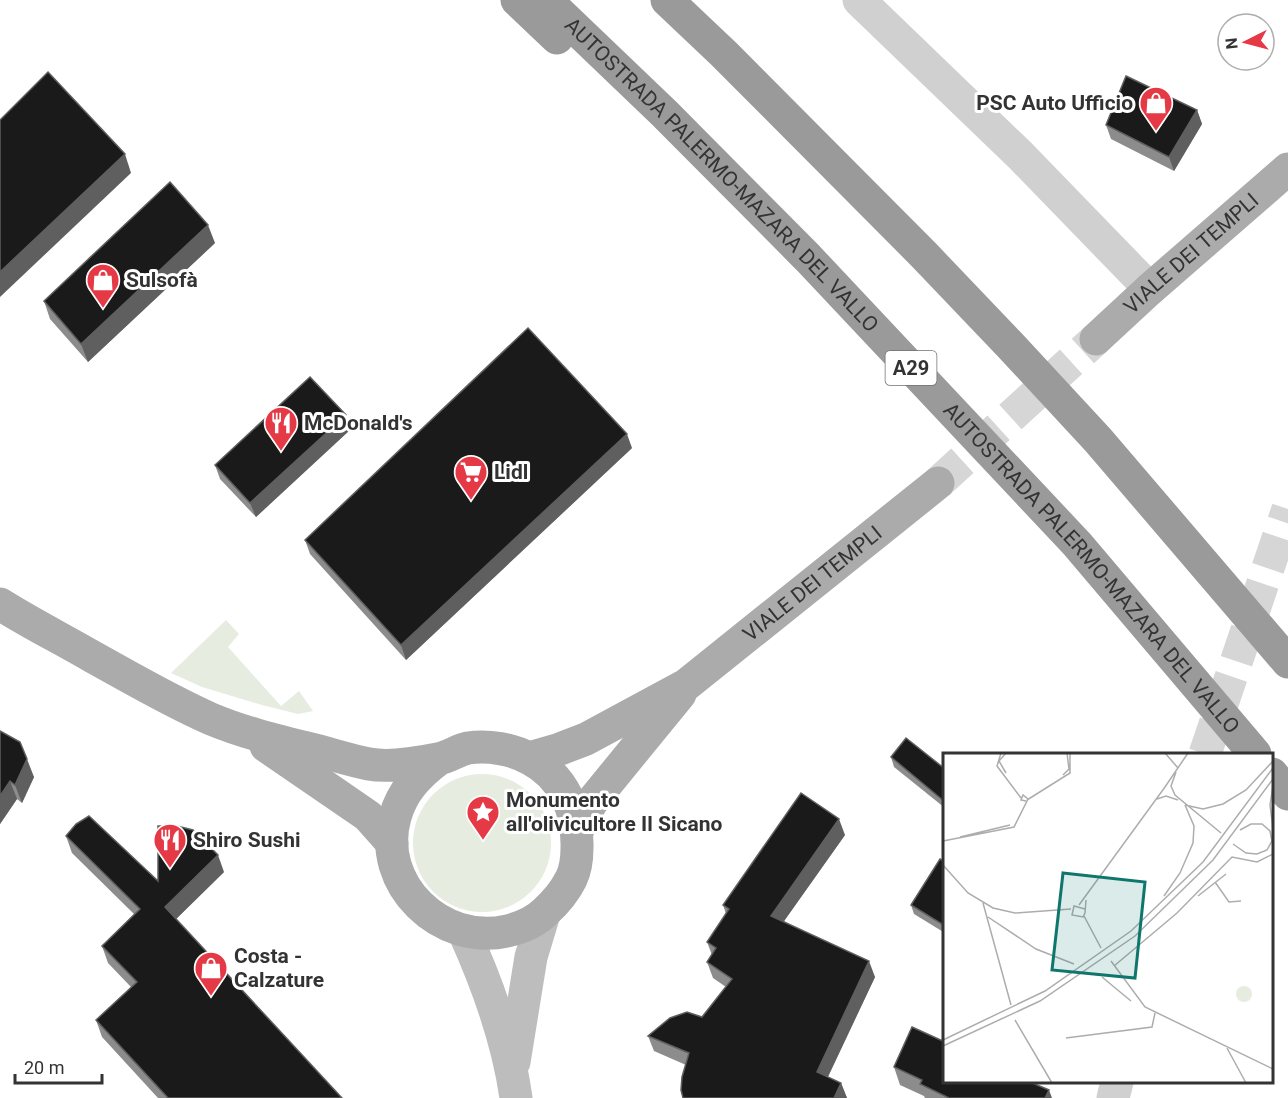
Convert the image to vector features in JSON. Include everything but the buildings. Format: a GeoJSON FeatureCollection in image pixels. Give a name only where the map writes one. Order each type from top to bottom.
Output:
{"type":"FeatureCollection","features":[{"type":"Feature","properties":{"kind":"highway"},"geometry":{"type":"LineString","coordinates":[[517,0],[746,217],[808,258]]}},
{"type":"Feature","properties":{"kind":"highway","name":"AUTOSTRADA PALERMO-MAZARA DEL VALLO"},"geometry":{"type":"LineString","coordinates":[[546,0],[664,113],[808,258],[1077,544],[1254,753]]}},
{"type":"Feature","properties":{"kind":"highway"},"geometry":{"type":"LineString","coordinates":[[667,0],[925,255],[1009,344],[1098,440],[1288,662]]}},
{"type":"Feature","properties":{"kind":"highway"},"geometry":{"type":"LineString","coordinates":[[1273,775],[1288,794]]}},
{"type":"Feature","properties":{"kind":"main road","name":"VIALE DEI TEMPLI"},"geometry":{"type":"LineString","coordinates":[[1096,339],[1150,289],[1288,170]]}},
{"type":"Feature","properties":{"kind":"main road","name":"VIALE DEI TEMPLI"},"geometry":{"type":"LineString","coordinates":[[686,685],[938,483]]}},
{"type":"Feature","properties":{"kind":"main road"},"geometry":{"type":"LineString","coordinates":[[0,604],[142,684],[210,718],[244,732],[372,765],[440,759],[469,748],[500,748],[529,758],[548,770],[562,787],[573,807],[577,831],[577,861],[572,877],[544,914],[519,928],[492,934],[465,932],[436,920],[413,900],[398,873],[392,843],[395,817],[405,794],[420,774],[440,759]]}},
{"type":"Feature","properties":{"kind":"main road"},"geometry":{"type":"LineString","coordinates":[[529,758],[586,739],[686,685]]}},
{"type":"Feature","properties":{"kind":"main road"},"geometry":{"type":"LineString","coordinates":[[577,831],[591,803],[686,685]]}},
{"type":"Feature","properties":{"kind":"main road"},"geometry":{"type":"LineString","coordinates":[[244,732],[368,816],[392,843]]}},
{"type":"Feature","properties":{"kind":"main road"},"geometry":{"type":"LineString","coordinates":[[514,1085],[531,957],[544,914]]}},
{"type":"Feature","properties":{"kind":"main road"},"geometry":{"type":"LineString","coordinates":[[465,932],[484,978],[514,1085]]}},
{"type":"Feature","properties":{"kind":"street"},"geometry":{"type":"LineString","coordinates":[[859,0],[1020,155],[1150,289]]}},
{"type":"Feature","properties":{"kind":"street"},"geometry":{"type":"LineString","coordinates":[[1113,1098],[1117,1083]]}},
{"type":"Feature","properties":{"kind":"shaded area"},"geometry":{"type":"Polygon","coordinates":[[[226,620],[239,634],[228,647],[281,706],[299,691],[313,711],[298,714],[262,705],[202,687],[171,673],[226,620]]]}},
{"type":"Feature","properties":{"kind":"shaded area"},"geometry":{"type":"Polygon","coordinates":[[[482,774],[508,779],[531,794],[546,817],[551,843],[546,869],[531,892],[508,907],[482,912],[456,907],[433,892],[418,869],[413,843],[418,817],[433,794],[456,779],[482,774]]]}},
{"type":"Feature","properties":{"kind":"tunnel"},"geometry":{"type":"LineString","coordinates":[[938,483],[1096,339]]}},
{"type":"Feature","properties":{"kind":"tunnel"},"geometry":{"type":"LineString","coordinates":[[1205,753],[1288,509]]}},
{"type":"Feature","properties":{"kind":"place","name":"PSC Auto Ufficio"},"geometry":{"type":"Point","coordinates":[1156,132]}},
{"type":"Feature","properties":{"kind":"place","name":"Sulsofà"},"geometry":{"type":"Point","coordinates":[103,309]}},
{"type":"Feature","properties":{"kind":"place","name":"McDonald's"},"geometry":{"type":"Point","coordinates":[281,452]}},
{"type":"Feature","properties":{"kind":"place","name":"Lidl"},"geometry":{"type":"Point","coordinates":[471,501]}},
{"type":"Feature","properties":{"kind":"place","name":"Monumento all'olivicultore Il Sicano"},"geometry":{"type":"Point","coordinates":[483,841]}},
{"type":"Feature","properties":{"kind":"place","name":"Shiro Sushi"},"geometry":{"type":"Point","coordinates":[170,869]}},
{"type":"Feature","properties":{"kind":"place","name":"Costa - Calzature"},"geometry":{"type":"Point","coordinates":[211,997]}}]}
